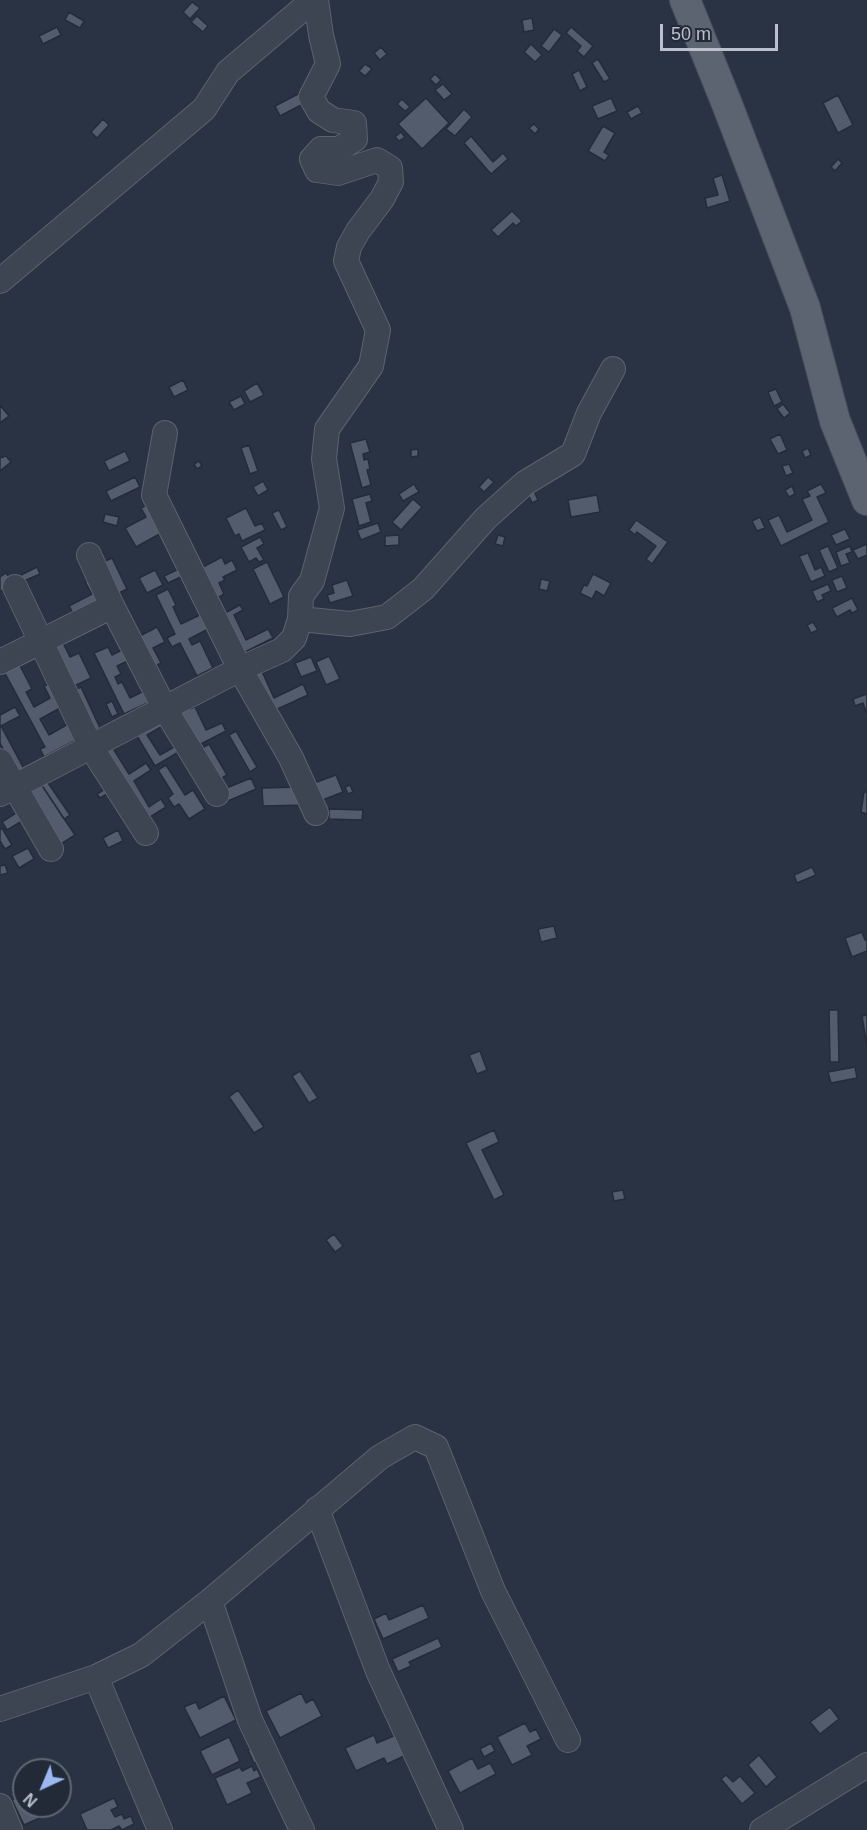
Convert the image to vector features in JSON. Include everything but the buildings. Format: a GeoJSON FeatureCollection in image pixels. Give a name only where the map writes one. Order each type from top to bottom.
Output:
{"type":"FeatureCollection","features":[{"type":"Feature","properties":{"kind":"main road"},"geometry":{"type":"LineString","coordinates":[[685,0],[728,104],[805,308],[835,421],[867,500]]}},
{"type":"Feature","properties":{"kind":"street"},"geometry":{"type":"LineString","coordinates":[[0,281],[204,109],[228,72],[315,0],[328,64],[311,97],[319,111],[333,120],[354,123],[355,139],[339,148],[321,149],[312,159],[316,170],[338,173],[378,160],[390,168],[391,182],[382,199],[357,231],[349,247],[346,261],[378,330],[371,366],[327,429],[324,459],[332,508],[312,581],[301,596],[300,619],[294,638],[282,650],[240,669],[7,790]]}},
{"type":"Feature","properties":{"kind":"street"},"geometry":{"type":"LineString","coordinates":[[300,619],[350,624],[387,617],[423,589],[486,518],[525,483],[573,454],[589,413],[613,369]]}},
{"type":"Feature","properties":{"kind":"street"},"geometry":{"type":"LineString","coordinates":[[165,433],[154,495],[240,669],[291,758],[316,813]]}},
{"type":"Feature","properties":{"kind":"street"},"geometry":{"type":"LineString","coordinates":[[89,555],[112,606],[165,709],[217,794]]}},
{"type":"Feature","properties":{"kind":"street"},"geometry":{"type":"LineString","coordinates":[[15,587],[91,747],[146,833]]}},
{"type":"Feature","properties":{"kind":"street"},"geometry":{"type":"LineString","coordinates":[[0,662],[112,606]]}},
{"type":"Feature","properties":{"kind":"street"},"geometry":{"type":"LineString","coordinates":[[0,761],[7,790],[51,849]]}},
{"type":"Feature","properties":{"kind":"street"},"geometry":{"type":"LineString","coordinates":[[0,1709],[96,1677],[141,1655],[210,1601],[380,1457],[415,1437],[436,1447],[493,1591],[568,1740]]}},
{"type":"Feature","properties":{"kind":"street"},"geometry":{"type":"LineString","coordinates":[[317,1509],[378,1671],[451,1830]]}},
{"type":"Feature","properties":{"kind":"street"},"geometry":{"type":"LineString","coordinates":[[210,1601],[250,1720],[302,1830]]}},
{"type":"Feature","properties":{"kind":"street"},"geometry":{"type":"LineString","coordinates":[[96,1677],[160,1830]]}},
{"type":"Feature","properties":{"kind":"street"},"geometry":{"type":"LineString","coordinates":[[762,1830],[867,1765]]}},
{"type":"Feature","properties":{"kind":"street"},"geometry":{"type":"LineString","coordinates":[[0,1806],[10,1830]]}}]}
